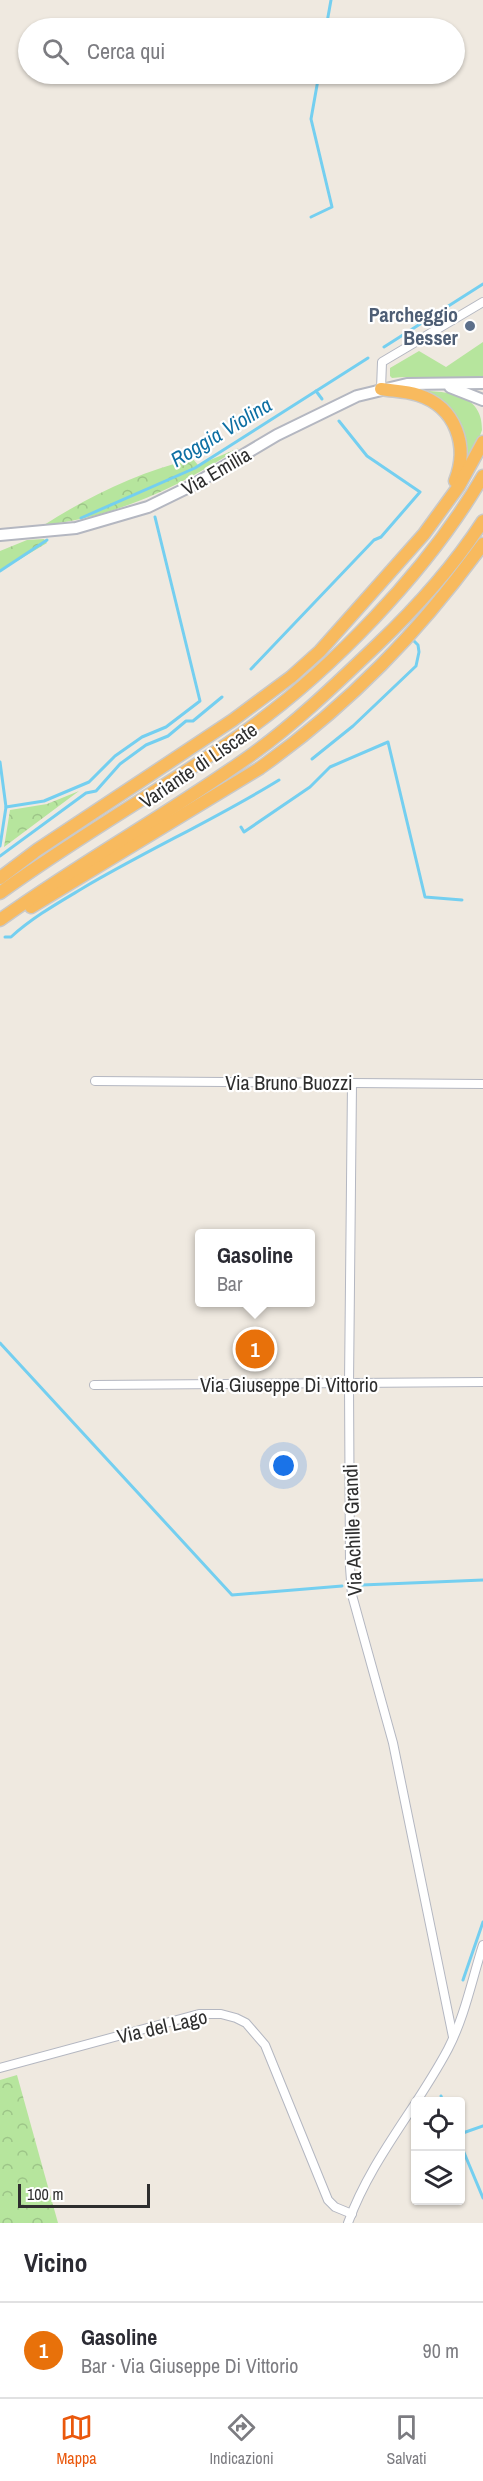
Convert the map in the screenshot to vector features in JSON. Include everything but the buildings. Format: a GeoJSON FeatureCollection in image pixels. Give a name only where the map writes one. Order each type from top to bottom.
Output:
{"type":"FeatureCollection","features":[{"type":"Feature","properties":{"kind":"highway"},"geometry":{"type":"LineString","coordinates":[[381,389],[418,395],[434,403],[451,419],[461,442],[460,464],[455,480],[412,548]]}},
{"type":"Feature","properties":{"kind":"highway"},"geometry":{"type":"LineString","coordinates":[[0,878],[37,850],[225,725],[291,677],[320,651],[412,548],[459,486],[483,442]]}},
{"type":"Feature","properties":{"kind":"highway","name":"Variante di Liscate"},"geometry":{"type":"LineString","coordinates":[[0,893],[60,851],[241,735],[326,664],[376,615],[426,558],[460,513],[483,476]]}},
{"type":"Feature","properties":{"kind":"highway","name":"Variante di Liscate"},"geometry":{"type":"LineString","coordinates":[[0,920],[63,876],[254,753],[317,702],[403,621],[444,574],[483,521]]}},
{"type":"Feature","properties":{"kind":"highway"},"geometry":{"type":"LineString","coordinates":[[0,928],[71,881],[217,795],[289,747],[359,688],[404,644],[435,608],[483,544]]}},
{"type":"Feature","properties":{"kind":"main road","name":"Via Emilia"},"geometry":{"type":"LineString","coordinates":[[0,535],[45,532],[95,524],[153,505],[193,485],[277,435],[338,404],[381,389],[407,384],[483,383]]}},
{"type":"Feature","properties":{"kind":"main road","name":"Via Emilia"},"geometry":{"type":"LineString","coordinates":[[438,384],[483,400]]}},
{"type":"Feature","properties":{"kind":"street"},"geometry":{"type":"LineString","coordinates":[[381,389],[381,362],[483,302]]}},
{"type":"Feature","properties":{"kind":"street","name":"Via Bruno Buozzi"},"geometry":{"type":"LineString","coordinates":[[95,1081],[483,1084]]}},
{"type":"Feature","properties":{"kind":"street","name":"Via Achille Grandi"},"geometry":{"type":"LineString","coordinates":[[352,1083],[349,1384],[352,1595],[393,1743],[453,2037]]}},
{"type":"Feature","properties":{"kind":"street","name":"Via Giuseppe Di Vittorio"},"geometry":{"type":"LineString","coordinates":[[94,1385],[483,1382]]}},
{"type":"Feature","properties":{"kind":"street"},"geometry":{"type":"LineString","coordinates":[[348,2223],[382,2153],[453,2037],[483,1944]]}},
{"type":"Feature","properties":{"kind":"street","name":"Via del Lago"},"geometry":{"type":"LineString","coordinates":[[0,2068],[199,2014],[221,2014],[236,2018],[246,2023],[265,2044],[328,2200],[335,2207],[352,2214]]}},
{"type":"Feature","properties":{"kind":"green space"},"geometry":{"type":"Polygon","coordinates":[[[483,342],[483,376],[449,379],[392,378],[390,376],[390,368],[419,351],[446,367],[483,342]]]}},
{"type":"Feature","properties":{"kind":"green space"},"geometry":{"type":"Polygon","coordinates":[[[410,390],[444,392],[467,399],[475,406],[480,416],[482,430],[464,468],[464,436],[456,417],[438,403],[410,390]]]}},
{"type":"Feature","properties":{"kind":"green space"},"geometry":{"type":"Polygon","coordinates":[[[239,448],[193,475],[146,498],[96,515],[44,525],[98,494],[135,478],[193,459],[198,465],[239,448]]]}},
{"type":"Feature","properties":{"kind":"green space"},"geometry":{"type":"Polygon","coordinates":[[[44,539],[47,543],[0,571],[0,551],[27,540],[44,539]]]}},
{"type":"Feature","properties":{"kind":"green space"},"geometry":{"type":"Polygon","coordinates":[[[79,791],[4,847],[10,810],[47,804],[79,791]]]}},
{"type":"Feature","properties":{"kind":"green space"},"geometry":{"type":"Polygon","coordinates":[[[17,2075],[58,2223],[0,2223],[0,2080],[17,2075]]]}},
{"type":"Feature","properties":{"kind":"waterway"},"geometry":{"type":"LineString","coordinates":[[328,18],[331,0]]}},
{"type":"Feature","properties":{"kind":"waterway"},"geometry":{"type":"LineString","coordinates":[[311,217],[332,207],[311,119],[317,84]]}},
{"type":"Feature","properties":{"kind":"waterway","name":"Roggia Violina"},"geometry":{"type":"LineString","coordinates":[[384,347],[483,284]]}},
{"type":"Feature","properties":{"kind":"waterway","name":"Roggia Violina"},"geometry":{"type":"LineString","coordinates":[[81,518],[195,468],[368,358]]}},
{"type":"Feature","properties":{"kind":"waterway"},"geometry":{"type":"LineString","coordinates":[[316,391],[322,399]]}},
{"type":"Feature","properties":{"kind":"waterway"},"geometry":{"type":"LineString","coordinates":[[251,669],[374,540],[381,537],[420,492],[367,456],[339,421]]}},
{"type":"Feature","properties":{"kind":"waterway"},"geometry":{"type":"LineString","coordinates":[[6,807],[44,801],[89,782],[115,756],[142,737],[166,727],[200,701],[155,517]]}},
{"type":"Feature","properties":{"kind":"waterway","name":"Roggia Violina"},"geometry":{"type":"LineString","coordinates":[[0,571],[47,540]]}},
{"type":"Feature","properties":{"kind":"waterway"},"geometry":{"type":"LineString","coordinates":[[312,759],[353,726],[416,666],[419,652],[418,645],[414,641]]}},
{"type":"Feature","properties":{"kind":"waterway"},"geometry":{"type":"LineString","coordinates":[[0,856],[86,793],[96,791],[120,764],[146,745],[168,736],[186,721],[193,721],[222,697]]}},
{"type":"Feature","properties":{"kind":"waterway"},"geometry":{"type":"LineString","coordinates":[[241,827],[244,832],[310,787],[330,767],[388,742],[425,897],[462,900]]}},
{"type":"Feature","properties":{"kind":"waterway","name":"Roggia Violina"},"geometry":{"type":"LineString","coordinates":[[0,762],[6,807],[0,846]]}},
{"type":"Feature","properties":{"kind":"waterway"},"geometry":{"type":"LineString","coordinates":[[5,937],[11,937],[46,911],[107,874],[279,780]]}},
{"type":"Feature","properties":{"kind":"waterway"},"geometry":{"type":"LineString","coordinates":[[0,1343],[232,1595],[342,1586]]}},
{"type":"Feature","properties":{"kind":"waterway"},"geometry":{"type":"LineString","coordinates":[[362,1585],[483,1580]]}},
{"type":"Feature","properties":{"kind":"waterway"},"geometry":{"type":"LineString","coordinates":[[463,1980],[483,1922]]}},
{"type":"Feature","properties":{"kind":"waterway"},"geometry":{"type":"LineString","coordinates":[[465,2132],[483,2126]]}},
{"type":"Feature","properties":{"kind":"waterway"},"geometry":{"type":"LineString","coordinates":[[463,2151],[483,2198]]}},
{"type":"Feature","properties":{"kind":"place","name":"Parcheggio Besser"},"geometry":{"type":"Point","coordinates":[470,326]}},
{"type":"Feature","properties":{"kind":"place","name":"Gasoline"},"geometry":{"type":"Point","coordinates":[255,1349]}}]}
